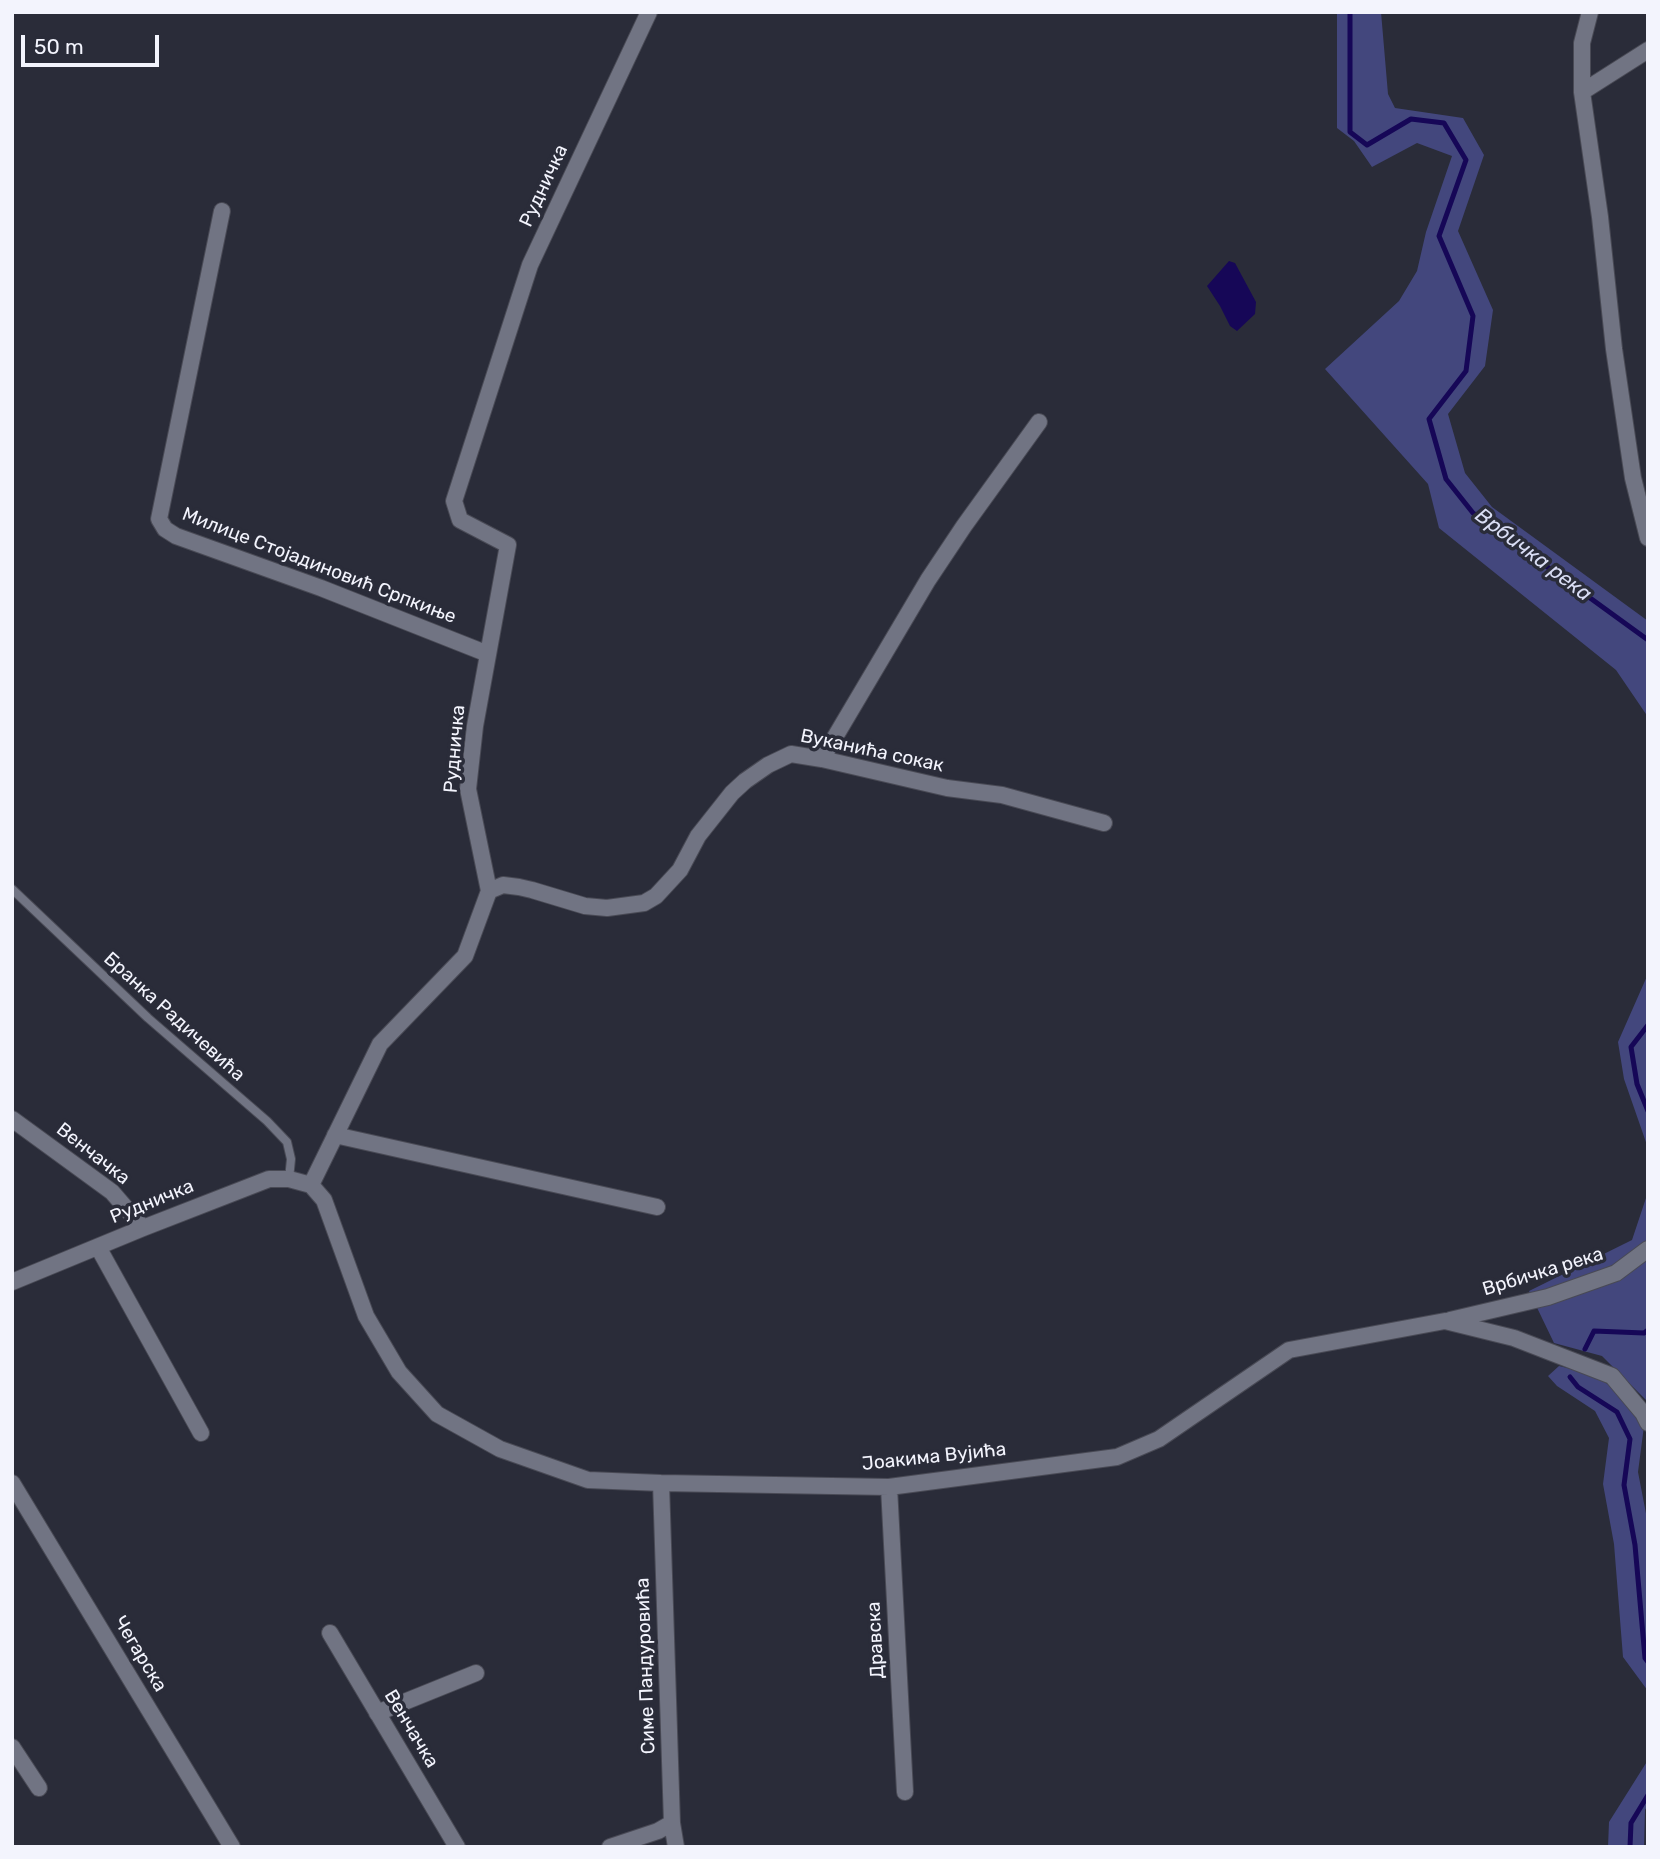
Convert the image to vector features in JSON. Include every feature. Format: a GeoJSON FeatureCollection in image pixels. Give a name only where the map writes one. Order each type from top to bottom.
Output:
{"type":"FeatureCollection","features":[{"type":"Feature","properties":{"kind":"street","name":"Рудничка"},"geometry":{"type":"LineString","coordinates":[[489,891],[468,789],[475,726],[509,545],[460,520],[454,501],[530,265],[649,12]]}},
{"type":"Feature","properties":{"kind":"street"},"geometry":{"type":"LineString","coordinates":[[1590,12],[1582,43],[1583,92],[1614,349],[1633,478],[1648,538]]}},
{"type":"Feature","properties":{"kind":"street"},"geometry":{"type":"LineString","coordinates":[[1583,92],[1648,50]]}},
{"type":"Feature","properties":{"kind":"street","name":"Милице Стојадиновић Српкиње"},"geometry":{"type":"LineString","coordinates":[[222,211],[159,519],[164,529],[176,536],[321,588],[488,654]]}},
{"type":"Feature","properties":{"kind":"street"},"geometry":{"type":"LineString","coordinates":[[822,759],[928,580],[1039,422]]}},
{"type":"Feature","properties":{"kind":"street","name":"Вуканића сокак"},"geometry":{"type":"LineString","coordinates":[[489,891],[503,885],[519,887],[584,906],[607,908],[644,903],[656,896],[680,870],[698,836],[732,793],[768,765],[791,754],[947,788],[1002,795],[1104,823]]}},
{"type":"Feature","properties":{"kind":"street"},"geometry":{"type":"LineString","coordinates":[[311,1185],[380,1044],[465,956],[489,891]]}},
{"type":"Feature","properties":{"kind":"street","name":"Венчачка"},"geometry":{"type":"LineString","coordinates":[[12,1119],[112,1192],[143,1228]]}},
{"type":"Feature","properties":{"kind":"street"},"geometry":{"type":"LineString","coordinates":[[335,1135],[657,1207]]}},
{"type":"Feature","properties":{"kind":"street","name":"Рудничка"},"geometry":{"type":"LineString","coordinates":[[12,1282],[270,1179],[289,1179],[311,1185]]}},
{"type":"Feature","properties":{"kind":"street","name":"Јоакима Вујића"},"geometry":{"type":"LineString","coordinates":[[311,1185],[324,1200],[366,1316],[399,1372],[437,1414],[500,1449],[588,1480],[889,1487],[1117,1457],[1159,1439],[1289,1350],[1445,1321],[1514,1338],[1612,1376],[1643,1413],[1648,1423]]}},
{"type":"Feature","properties":{"kind":"street"},"geometry":{"type":"LineString","coordinates":[[98,1247],[201,1433]]}},
{"type":"Feature","properties":{"kind":"street","name":"Врбичка река"},"geometry":{"type":"LineString","coordinates":[[1445,1321],[1548,1297],[1616,1273],[1648,1249]]}},
{"type":"Feature","properties":{"kind":"street","name":"Чегарска"},"geometry":{"type":"LineString","coordinates":[[12,1483],[232,1847]]}},
{"type":"Feature","properties":{"kind":"street","name":"Симе Пандуровића"},"geometry":{"type":"LineString","coordinates":[[661,1483],[672,1823],[676,1847]]}},
{"type":"Feature","properties":{"kind":"street","name":"Дравска"},"geometry":{"type":"LineString","coordinates":[[889,1487],[905,1792]]}},
{"type":"Feature","properties":{"kind":"street","name":"Венчачка"},"geometry":{"type":"LineString","coordinates":[[330,1633],[457,1847]]}},
{"type":"Feature","properties":{"kind":"street"},"geometry":{"type":"LineString","coordinates":[[377,1713],[476,1673]]}},
{"type":"Feature","properties":{"kind":"street"},"geometry":{"type":"LineString","coordinates":[[12,1747],[39,1788]]}},
{"type":"Feature","properties":{"kind":"street"},"geometry":{"type":"LineString","coordinates":[[610,1847],[659,1831],[672,1823]]}},
{"type":"Feature","properties":{"kind":"lane","name":"Бранка Радичевића"},"geometry":{"type":"LineString","coordinates":[[12,889],[148,1018],[267,1121],[287,1142],[291,1159],[289,1179]]}},
{"type":"Feature","properties":{"kind":"shaded area"},"geometry":{"type":"Polygon","coordinates":[[[1337,12],[1381,12],[1388,94],[1395,108],[1463,118],[1484,155],[1458,231],[1493,310],[1485,366],[1448,414],[1465,473],[1492,507],[1648,621],[1648,717],[1616,670],[1439,528],[1428,484],[1325,369],[1399,301],[1417,271],[1426,232],[1452,156],[1417,143],[1372,167],[1354,141],[1337,128],[1337,12]]]}},
{"type":"Feature","properties":{"kind":"shaded area"},"geometry":{"type":"Polygon","coordinates":[[[1229,261],[1235,263],[1256,302],[1255,314],[1237,331],[1230,326],[1207,286],[1229,261]]]}},
{"type":"Feature","properties":{"kind":"shaded area"},"geometry":{"type":"Polygon","coordinates":[[[1648,974],[1648,1148],[1624,1079],[1618,1042],[1648,974]]]}},
{"type":"Feature","properties":{"kind":"shaded area"},"geometry":{"type":"Polygon","coordinates":[[[1648,1192],[1648,1402],[1602,1356],[1554,1343],[1529,1291],[1632,1240],[1648,1192]]]}},
{"type":"Feature","properties":{"kind":"shaded area"},"geometry":{"type":"Polygon","coordinates":[[[1559,1366],[1592,1374],[1631,1399],[1644,1426],[1638,1472],[1648,1524],[1648,1691],[1623,1657],[1614,1544],[1603,1484],[1609,1438],[1595,1411],[1557,1386],[1548,1376],[1559,1366]]]}},
{"type":"Feature","properties":{"kind":"shaded area"},"geometry":{"type":"Polygon","coordinates":[[[1648,1760],[1644,1847],[1608,1847],[1609,1822],[1648,1760]]]}},
{"type":"Feature","properties":{"kind":"waterway","name":"Врбичка река"},"geometry":{"type":"LineString","coordinates":[[1350,12],[1350,132],[1367,145],[1411,119],[1444,123],[1466,160],[1439,236],[1473,316],[1466,371],[1429,419],[1446,479],[1473,513],[1648,640]]}},
{"type":"Feature","properties":{"kind":"waterway","name":"Врбичка река"},"geometry":{"type":"LineString","coordinates":[[1648,1025],[1631,1047],[1637,1084],[1648,1111]]}},
{"type":"Feature","properties":{"kind":"waterway"},"geometry":{"type":"LineString","coordinates":[[1585,1349],[1594,1331],[1644,1333],[1648,1330]]}},
{"type":"Feature","properties":{"kind":"waterway"},"geometry":{"type":"LineString","coordinates":[[1570,1377],[1578,1387],[1617,1412],[1630,1439],[1624,1485],[1635,1545],[1645,1658],[1648,1662]]}},
{"type":"Feature","properties":{"kind":"waterway"},"geometry":{"type":"LineString","coordinates":[[1630,1847],[1631,1823],[1648,1795]]}}]}
